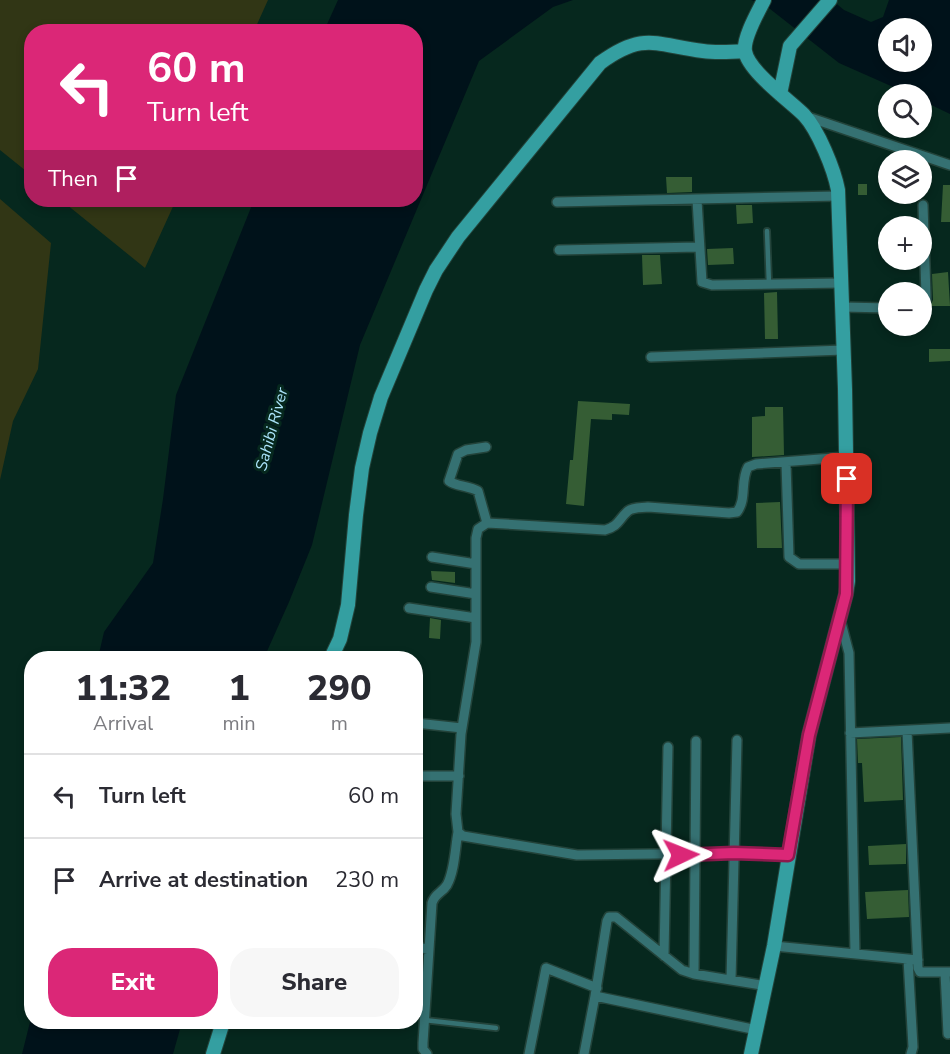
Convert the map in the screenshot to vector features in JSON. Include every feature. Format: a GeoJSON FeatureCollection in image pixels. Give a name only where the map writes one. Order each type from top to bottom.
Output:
{"type":"FeatureCollection","features":[{"type":"Feature","properties":{"kind":"street"},"geometry":{"type":"LineString","coordinates":[[751,1054],[767,987],[809,735],[846,594],[848,564],[843,307],[838,196],[829,158],[805,116],[753,65],[745,51],[752,24],[764,0]]}},
{"type":"Feature","properties":{"kind":"street"},"geometry":{"type":"LineString","coordinates":[[780,94],[790,46],[830,0]]}},
{"type":"Feature","properties":{"kind":"street"},"geometry":{"type":"LineString","coordinates":[[334,651],[340,639],[348,605],[356,514],[362,468],[370,433],[381,397],[426,290],[458,237],[600,63],[614,52],[644,42],[656,42],[703,51],[745,51]]}},
{"type":"Feature","properties":{"kind":"street"},"geometry":{"type":"LineString","coordinates":[[805,116],[950,165]]}},
{"type":"Feature","properties":{"kind":"street"},"geometry":{"type":"LineString","coordinates":[[557,202],[838,196]]}},
{"type":"Feature","properties":{"kind":"street"},"geometry":{"type":"LineString","coordinates":[[697,200],[698,247],[702,282],[712,285],[842,284]]}},
{"type":"Feature","properties":{"kind":"street"},"geometry":{"type":"LineString","coordinates":[[923,205],[926,282]]}},
{"type":"Feature","properties":{"kind":"street"},"geometry":{"type":"LineString","coordinates":[[559,250],[698,247]]}},
{"type":"Feature","properties":{"kind":"street"},"geometry":{"type":"LineString","coordinates":[[843,307],[878,308]]}},
{"type":"Feature","properties":{"kind":"street"},"geometry":{"type":"LineString","coordinates":[[651,357],[844,350]]}},
{"type":"Feature","properties":{"kind":"street"},"geometry":{"type":"LineString","coordinates":[[486,447],[465,450],[458,454],[449,481],[453,484],[469,485],[478,491],[487,523]]}},
{"type":"Feature","properties":{"kind":"street"},"geometry":{"type":"LineString","coordinates":[[427,1054],[423,1049],[424,1020],[434,897],[443,890],[449,879],[458,832],[456,814],[462,728],[475,657],[478,528],[487,523],[605,530],[613,528],[628,511],[648,507],[737,512],[742,506],[744,475],[748,467],[756,464],[846,457]]}},
{"type":"Feature","properties":{"kind":"street"},"geometry":{"type":"LineString","coordinates":[[786,463],[789,557],[799,564],[848,564]]}},
{"type":"Feature","properties":{"kind":"street"},"geometry":{"type":"LineString","coordinates":[[432,557],[477,564]]}},
{"type":"Feature","properties":{"kind":"street"},"geometry":{"type":"LineString","coordinates":[[431,587],[476,594]]}},
{"type":"Feature","properties":{"kind":"street"},"geometry":{"type":"LineString","coordinates":[[409,608],[476,618]]}},
{"type":"Feature","properties":{"kind":"street"},"geometry":{"type":"LineString","coordinates":[[840,618],[849,652],[855,954]]}},
{"type":"Feature","properties":{"kind":"street"},"geometry":{"type":"LineString","coordinates":[[423,724],[462,728]]}},
{"type":"Feature","properties":{"kind":"street"},"geometry":{"type":"LineString","coordinates":[[850,733],[950,728]]}},
{"type":"Feature","properties":{"kind":"street"},"geometry":{"type":"LineString","coordinates":[[907,731],[913,959],[914,1047],[911,1054]]}},
{"type":"Feature","properties":{"kind":"street"},"geometry":{"type":"LineString","coordinates":[[730,980],[737,740]]}},
{"type":"Feature","properties":{"kind":"street"},"geometry":{"type":"LineString","coordinates":[[694,974],[696,741]]}},
{"type":"Feature","properties":{"kind":"street"},"geometry":{"type":"LineString","coordinates":[[664,956],[668,747]]}},
{"type":"Feature","properties":{"kind":"street"},"geometry":{"type":"LineString","coordinates":[[423,776],[459,776]]}},
{"type":"Feature","properties":{"kind":"street"},"geometry":{"type":"LineString","coordinates":[[458,832],[474,839],[577,855],[734,853],[788,855]]}},
{"type":"Feature","properties":{"kind":"street"},"geometry":{"type":"LineString","coordinates":[[584,1054],[609,917],[616,917],[682,970],[767,987]]}},
{"type":"Feature","properties":{"kind":"street"},"geometry":{"type":"LineString","coordinates":[[774,946],[913,959]]}},
{"type":"Feature","properties":{"kind":"street"},"geometry":{"type":"LineString","coordinates":[[423,948],[428,949]]}},
{"type":"Feature","properties":{"kind":"street"},"geometry":{"type":"LineString","coordinates":[[913,959],[920,972],[947,973],[948,1034]]}},
{"type":"Feature","properties":{"kind":"street"},"geometry":{"type":"LineString","coordinates":[[529,1054],[546,968],[596,992],[757,1030]]}},
{"type":"Feature","properties":{"kind":"street"},"geometry":{"type":"LineString","coordinates":[[213,1054],[221,1029]]}},
{"type":"Feature","properties":{"kind":"lane"},"geometry":{"type":"LineString","coordinates":[[767,231],[769,284]]}},
{"type":"Feature","properties":{"kind":"lane"},"geometry":{"type":"LineString","coordinates":[[424,1020],[496,1028]]}},
{"type":"Feature","properties":{"kind":"green space"},"geometry":{"type":"Polygon","coordinates":[[[0,0],[268,0],[257,24],[24,24],[24,169],[0,150],[0,0]]]}},
{"type":"Feature","properties":{"kind":"green space"},"geometry":{"type":"Polygon","coordinates":[[[0,199],[51,243],[38,369],[13,421],[0,480],[0,199]]]}},
{"type":"Feature","properties":{"kind":"green space"},"geometry":{"type":"Polygon","coordinates":[[[70,207],[173,207],[145,268],[70,207]]]}},
{"type":"Feature","properties":{"kind":"water"},"geometry":{"type":"Polygon","coordinates":[[[338,0],[573,0],[553,7],[479,61],[423,195],[423,24],[327,24],[338,0]]]}},
{"type":"Feature","properties":{"kind":"water"},"geometry":{"type":"Polygon","coordinates":[[[751,0],[832,0],[844,10],[871,22],[878,19],[878,72],[932,72],[932,18],[881,18],[889,0],[950,0],[950,114],[932,105],[932,84],[886,84],[839,63],[765,5],[751,0]]]}},
{"type":"Feature","properties":{"kind":"water","name":"Sahibi River"},"geometry":{"type":"Polygon","coordinates":[[[251,207],[418,207],[360,345],[312,545],[267,651],[100,651],[104,632],[153,563],[176,395],[251,207]]]}},
{"type":"Feature","properties":{"kind":"water"},"geometry":{"type":"Polygon","coordinates":[[[28,1029],[180,1029],[173,1054],[22,1054],[28,1029]]]}},
{"type":"Feature","properties":{"kind":"building"},"geometry":{"type":"Polygon","coordinates":[[[666,177],[692,177],[692,192],[667,193],[666,177]]]}},
{"type":"Feature","properties":{"kind":"building"},"geometry":{"type":"Polygon","coordinates":[[[858,184],[867,184],[867,195],[858,195],[858,184]]]}},
{"type":"Feature","properties":{"kind":"building"},"geometry":{"type":"Polygon","coordinates":[[[943,185],[950,185],[950,222],[941,222],[943,185]]]}},
{"type":"Feature","properties":{"kind":"building"},"geometry":{"type":"Polygon","coordinates":[[[736,205],[752,205],[753,223],[737,224],[736,205]]]}},
{"type":"Feature","properties":{"kind":"building"},"geometry":{"type":"Polygon","coordinates":[[[733,248],[734,264],[708,265],[707,249],[733,248]]]}},
{"type":"Feature","properties":{"kind":"building"},"geometry":{"type":"Polygon","coordinates":[[[642,255],[660,255],[662,284],[643,285],[642,255]]]}},
{"type":"Feature","properties":{"kind":"building"},"geometry":{"type":"Polygon","coordinates":[[[948,272],[950,306],[932,306],[932,274],[948,272]]]}},
{"type":"Feature","properties":{"kind":"building"},"geometry":{"type":"Polygon","coordinates":[[[777,292],[778,339],[765,339],[764,293],[777,292]]]}},
{"type":"Feature","properties":{"kind":"building"},"geometry":{"type":"Polygon","coordinates":[[[929,349],[950,349],[950,361],[929,362],[929,349]]]}},
{"type":"Feature","properties":{"kind":"building"},"geometry":{"type":"Polygon","coordinates":[[[578,401],[630,404],[629,415],[612,414],[612,420],[591,419],[584,506],[566,504],[570,460],[573,460],[578,401]]]}},
{"type":"Feature","properties":{"kind":"building"},"geometry":{"type":"Polygon","coordinates":[[[765,407],[783,407],[784,455],[752,457],[752,417],[765,416],[765,407]]]}},
{"type":"Feature","properties":{"kind":"building"},"geometry":{"type":"Polygon","coordinates":[[[780,502],[782,548],[757,548],[756,503],[780,502]]]}},
{"type":"Feature","properties":{"kind":"building"},"geometry":{"type":"Polygon","coordinates":[[[431,571],[455,572],[455,583],[432,580],[431,571]]]}},
{"type":"Feature","properties":{"kind":"building"},"geometry":{"type":"Polygon","coordinates":[[[430,618],[441,620],[440,639],[429,638],[430,618]]]}},
{"type":"Feature","properties":{"kind":"building"},"geometry":{"type":"Polygon","coordinates":[[[901,737],[903,800],[864,802],[862,763],[858,763],[857,739],[901,737]]]}},
{"type":"Feature","properties":{"kind":"building"},"geometry":{"type":"Polygon","coordinates":[[[906,844],[906,864],[869,865],[868,846],[906,844]]]}},
{"type":"Feature","properties":{"kind":"building"},"geometry":{"type":"Polygon","coordinates":[[[908,890],[909,917],[867,919],[865,892],[908,890]]]}},
{"type":"Feature","properties":{"kind":"route"},"geometry":{"type":"LineString","coordinates":[[681,855],[734,853],[788,855],[809,735],[846,594],[848,581],[847,479]]}}]}
